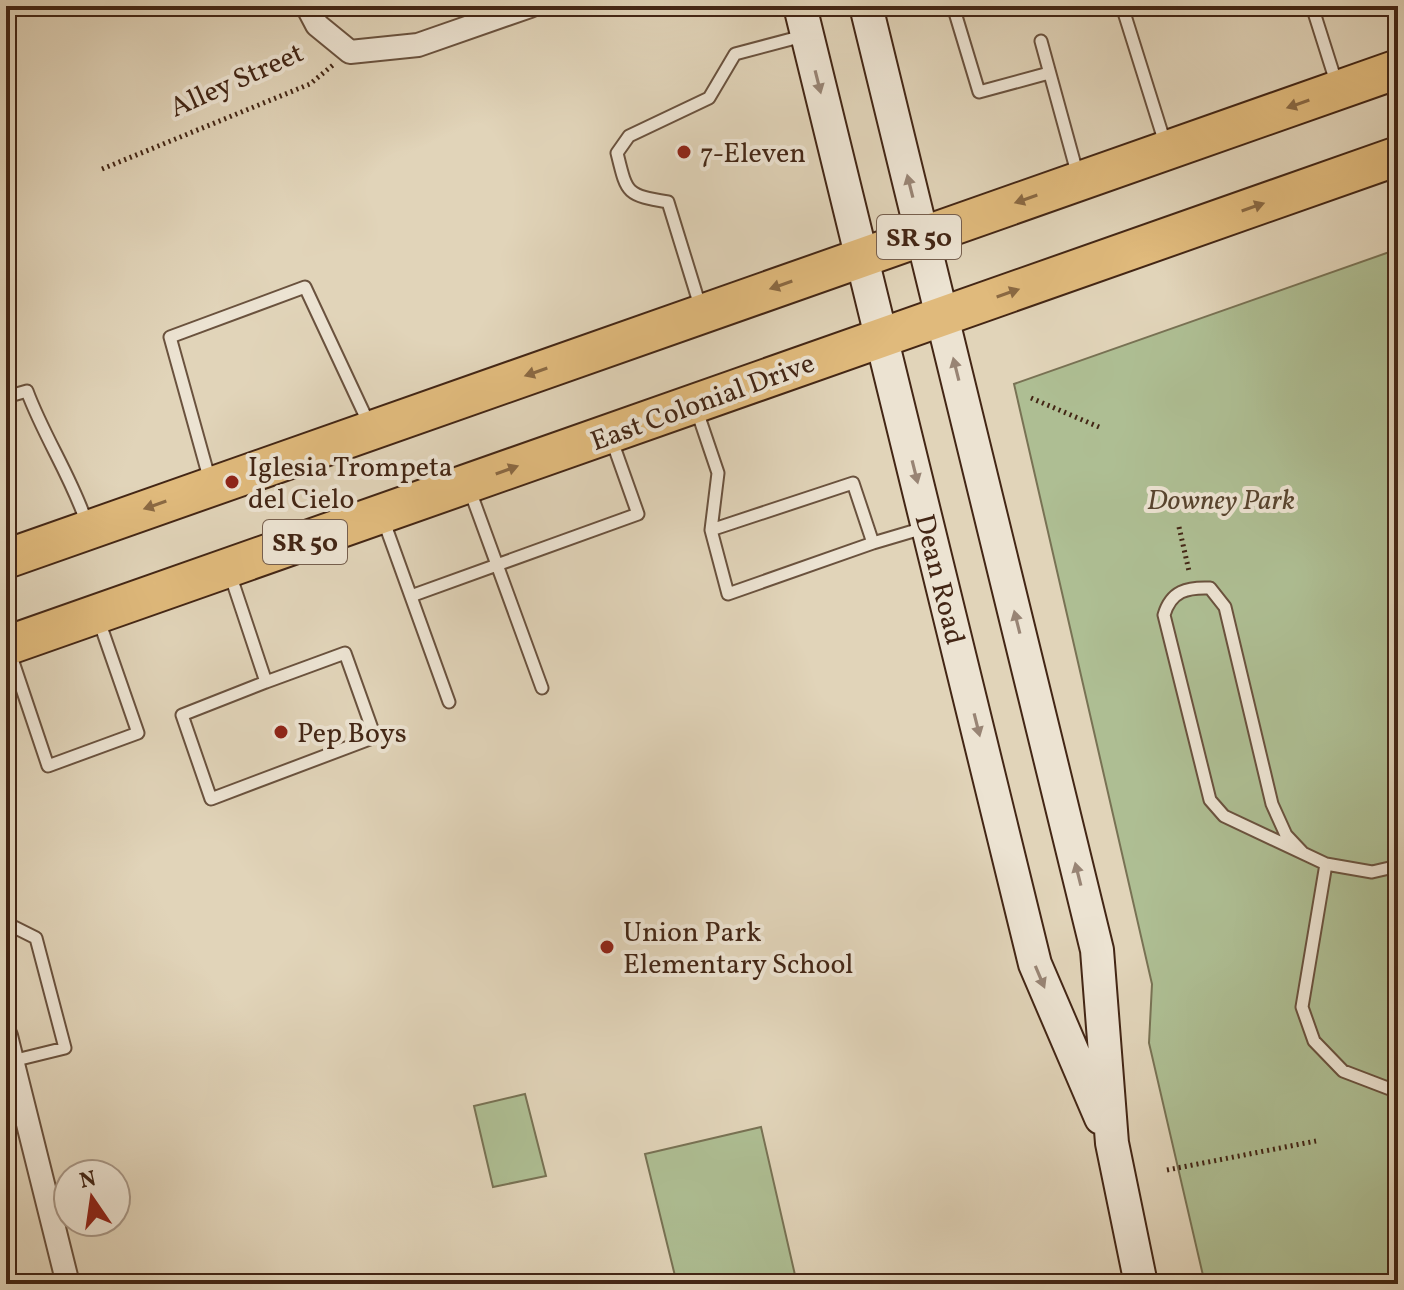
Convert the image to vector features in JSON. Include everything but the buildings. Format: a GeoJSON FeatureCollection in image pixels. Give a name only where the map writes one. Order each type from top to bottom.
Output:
{"type":"FeatureCollection","features":[{"type":"Feature","properties":{"kind":"highway","name":"SR 50"},"geometry":{"type":"LineString","coordinates":[[6,559],[1398,69]]}},
{"type":"Feature","properties":{"kind":"highway","name":"East Colonial Drive"},"geometry":{"type":"LineString","coordinates":[[7,646],[1398,156]]}},
{"type":"Feature","properties":{"kind":"main road","name":"Dean Road"},"geometry":{"type":"LineString","coordinates":[[877,9],[923,236],[1097,950],[1112,1143],[1141,1284]]}},
{"type":"Feature","properties":{"kind":"main road","name":"Dean Road"},"geometry":{"type":"LineString","coordinates":[[803,20],[1035,964],[1112,1143]]}},
{"type":"Feature","properties":{"kind":"street"},"geometry":{"type":"LineString","coordinates":[[307,6],[317,25],[350,52],[418,45],[530,6]]}},
{"type":"Feature","properties":{"kind":"street"},"geometry":{"type":"LineString","coordinates":[[6,1036],[68,1284]]}},
{"type":"Feature","properties":{"kind":"lane"},"geometry":{"type":"LineString","coordinates":[[953,6],[979,92],[1049,73]]}},
{"type":"Feature","properties":{"kind":"lane"},"geometry":{"type":"LineString","coordinates":[[1122,6],[1167,149]]}},
{"type":"Feature","properties":{"kind":"lane"},"geometry":{"type":"LineString","coordinates":[[1327,6],[1313,8],[1339,89]]}},
{"type":"Feature","properties":{"kind":"lane"},"geometry":{"type":"LineString","coordinates":[[702,313],[668,202],[636,197],[626,185],[617,153],[629,136],[709,98],[735,54],[803,20]]}},
{"type":"Feature","properties":{"kind":"lane"},"geometry":{"type":"LineString","coordinates":[[1041,41],[1079,181]]}},
{"type":"Feature","properties":{"kind":"lane"},"geometry":{"type":"LineString","coordinates":[[212,485],[170,337],[305,287],[371,429]]}},
{"type":"Feature","properties":{"kind":"lane"},"geometry":{"type":"LineString","coordinates":[[6,397],[27,391],[40,425],[76,491],[89,529]]}},
{"type":"Feature","properties":{"kind":"lane"},"geometry":{"type":"LineString","coordinates":[[694,403],[718,473],[711,530],[728,594],[873,543],[929,527]]}},
{"type":"Feature","properties":{"kind":"lane"},"geometry":{"type":"LineString","coordinates":[[411,596],[638,514],[610,433]]}},
{"type":"Feature","properties":{"kind":"lane"},"geometry":{"type":"LineString","coordinates":[[711,530],[853,483],[873,543]]}},
{"type":"Feature","properties":{"kind":"lane"},"geometry":{"type":"LineString","coordinates":[[467,484],[542,688]]}},
{"type":"Feature","properties":{"kind":"lane"},"geometry":{"type":"LineString","coordinates":[[381,514],[449,702]]}},
{"type":"Feature","properties":{"kind":"lane"},"geometry":{"type":"LineString","coordinates":[[229,569],[266,682]]}},
{"type":"Feature","properties":{"kind":"lane"},"geometry":{"type":"LineString","coordinates":[[1302,852],[1286,835],[1272,804],[1225,607],[1210,588],[1177,592],[1164,615],[1210,800],[1224,816],[1326,864],[1372,872],[1398,866]]}},
{"type":"Feature","properties":{"kind":"lane"},"geometry":{"type":"LineString","coordinates":[[7,646],[48,766],[138,733],[97,615]]}},
{"type":"Feature","properties":{"kind":"lane"},"geometry":{"type":"LineString","coordinates":[[345,653],[375,737],[211,799],[182,715],[266,682],[345,653]]}},
{"type":"Feature","properties":{"kind":"lane"},"geometry":{"type":"LineString","coordinates":[[1326,864],[1302,1007],[1314,1041],[1343,1071],[1398,1092]]}},
{"type":"Feature","properties":{"kind":"lane"},"geometry":{"type":"LineString","coordinates":[[6,923],[36,938],[65,1048],[12,1061]]}},
{"type":"Feature","properties":{"kind":"path","name":"Alley Street"},"geometry":{"type":"LineString","coordinates":[[102,169],[310,84],[350,52]]}},
{"type":"Feature","properties":{"kind":"path"},"geometry":{"type":"LineString","coordinates":[[1031,398],[1099,427]]}},
{"type":"Feature","properties":{"kind":"path"},"geometry":{"type":"LineString","coordinates":[[1179,527],[1192,588]]}},
{"type":"Feature","properties":{"kind":"path"},"geometry":{"type":"LineString","coordinates":[[1167,1170],[1316,1141]]}},
{"type":"Feature","properties":{"kind":"green space","name":"Downey Park"},"geometry":{"type":"Polygon","coordinates":[[[1398,249],[1398,1284],[1205,1284],[1149,1043],[1152,984],[1014,384],[1398,249]]]}},
{"type":"Feature","properties":{"kind":"green space"},"geometry":{"type":"Polygon","coordinates":[[[525,1094],[546,1176],[493,1187],[474,1106],[525,1094]]]}},
{"type":"Feature","properties":{"kind":"green space"},"geometry":{"type":"Polygon","coordinates":[[[761,1127],[795,1275],[756,1284],[677,1284],[645,1154],[761,1127]]]}},
{"type":"Feature","properties":{"kind":"place","name":"7-Eleven"},"geometry":{"type":"Point","coordinates":[684,152]}},
{"type":"Feature","properties":{"kind":"place","name":"Iglesia Trompeta del Cielo"},"geometry":{"type":"Point","coordinates":[232,482]}},
{"type":"Feature","properties":{"kind":"place","name":"Pep Boys"},"geometry":{"type":"Point","coordinates":[281,732]}},
{"type":"Feature","properties":{"kind":"place","name":"Union Park Elementary School"},"geometry":{"type":"Point","coordinates":[607,947]}}]}
